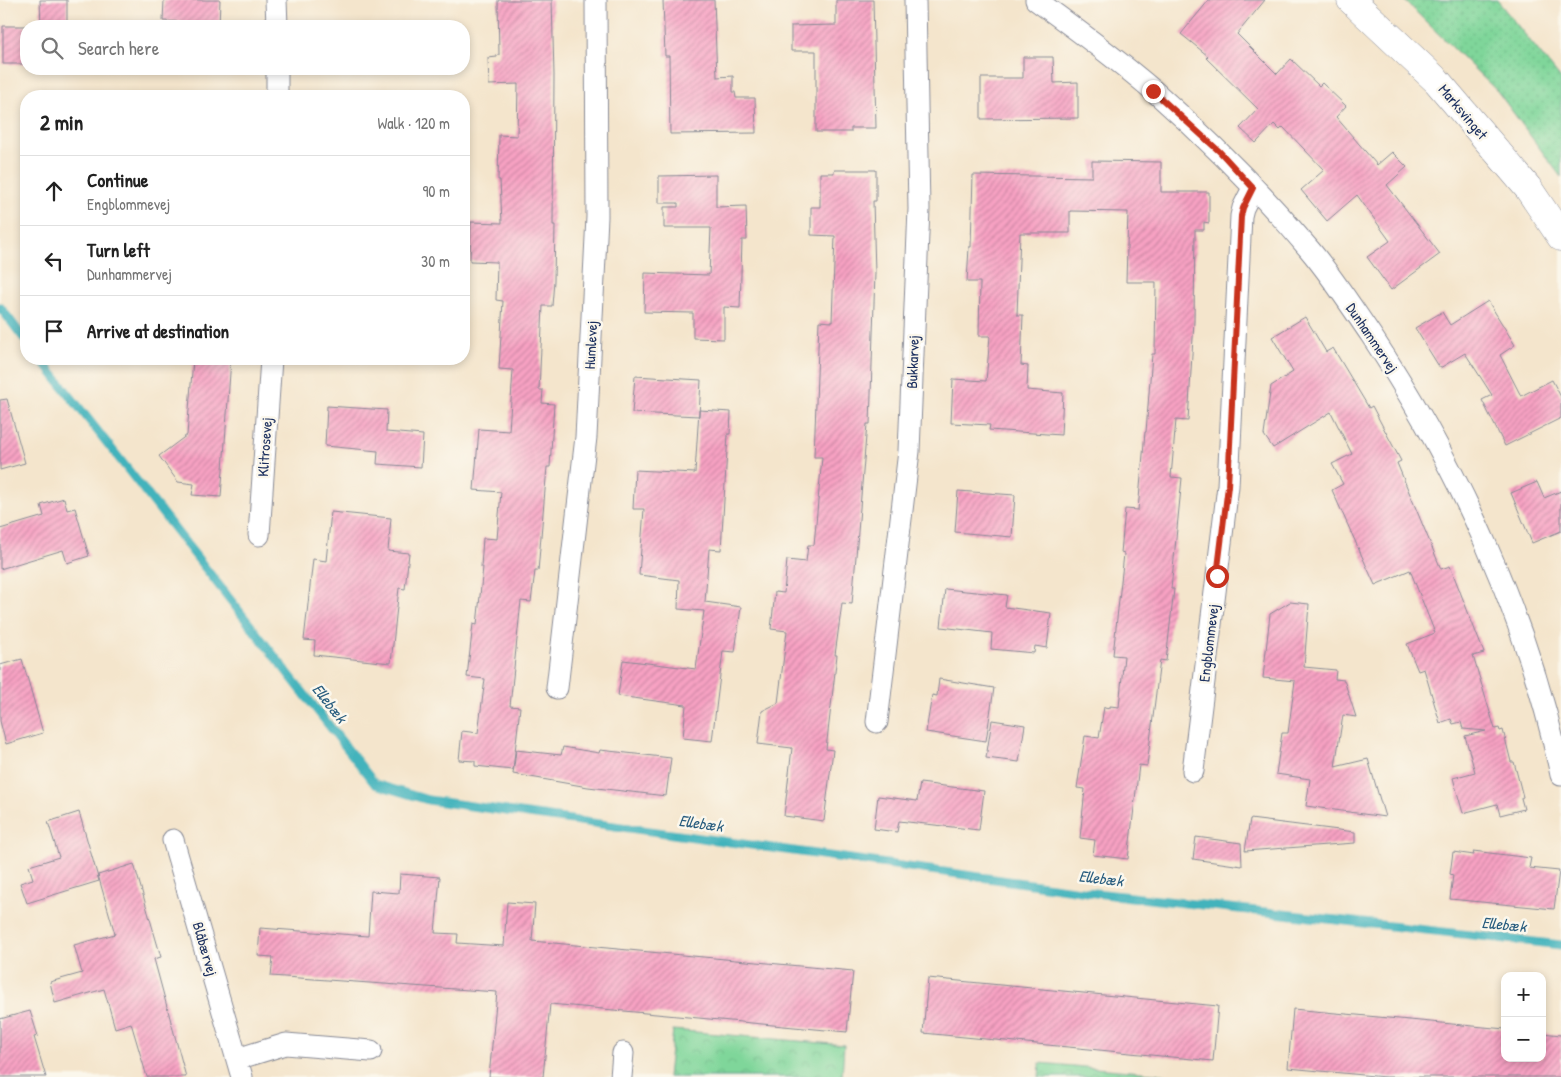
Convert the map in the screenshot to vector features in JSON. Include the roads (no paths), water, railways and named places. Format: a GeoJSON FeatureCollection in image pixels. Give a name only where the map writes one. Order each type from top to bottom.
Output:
{"type":"FeatureCollection","features":[{"type":"Feature","properties":{"kind":"street"},"geometry":{"type":"LineString","coordinates":[[276,0],[277,20]]}},
{"type":"Feature","properties":{"kind":"street","name":"Humlevej"},"geometry":{"type":"LineString","coordinates":[[557,688],[586,437],[597,217],[596,0]]}},
{"type":"Feature","properties":{"kind":"street","name":"Bukkarvej"},"geometry":{"type":"LineString","coordinates":[[877,722],[909,451],[919,209],[915,0]]}},
{"type":"Feature","properties":{"kind":"street","name":"Dunhammervej"},"geometry":{"type":"LineString","coordinates":[[1036,0],[1153,91],[1220,152],[1312,252],[1359,318],[1426,424],[1454,478],[1493,562],[1525,645],[1553,737],[1561,775]]}},
{"type":"Feature","properties":{"kind":"street","name":"Marksvinget"},"geometry":{"type":"LineString","coordinates":[[1350,0],[1437,81],[1528,188],[1561,236]]}},
{"type":"Feature","properties":{"kind":"street"},"geometry":{"type":"LineString","coordinates":[[277,90],[278,75]]}},
{"type":"Feature","properties":{"kind":"street","name":"Engblommevej"},"geometry":{"type":"LineString","coordinates":[[1193,772],[1228,486],[1241,216],[1253,188]]}},
{"type":"Feature","properties":{"kind":"street","name":"Klitrosevej"},"geometry":{"type":"LineString","coordinates":[[258,534],[271,365]]}},
{"type":"Feature","properties":{"kind":"street","name":"Blåbærvej"},"geometry":{"type":"LineString","coordinates":[[173,840],[239,1068],[286,1044],[371,1051]]}},
{"type":"Feature","properties":{"kind":"street"},"geometry":{"type":"LineString","coordinates":[[620,1077],[623,1053]]}},
{"type":"Feature","properties":{"kind":"waterway","name":"Ellebæk"},"geometry":{"type":"LineString","coordinates":[[0,307],[20,333]]}},
{"type":"Feature","properties":{"kind":"waterway","name":"Ellebæk"},"geometry":{"type":"LineString","coordinates":[[46,365],[375,784],[428,800],[1095,893],[1561,945]]}}]}
